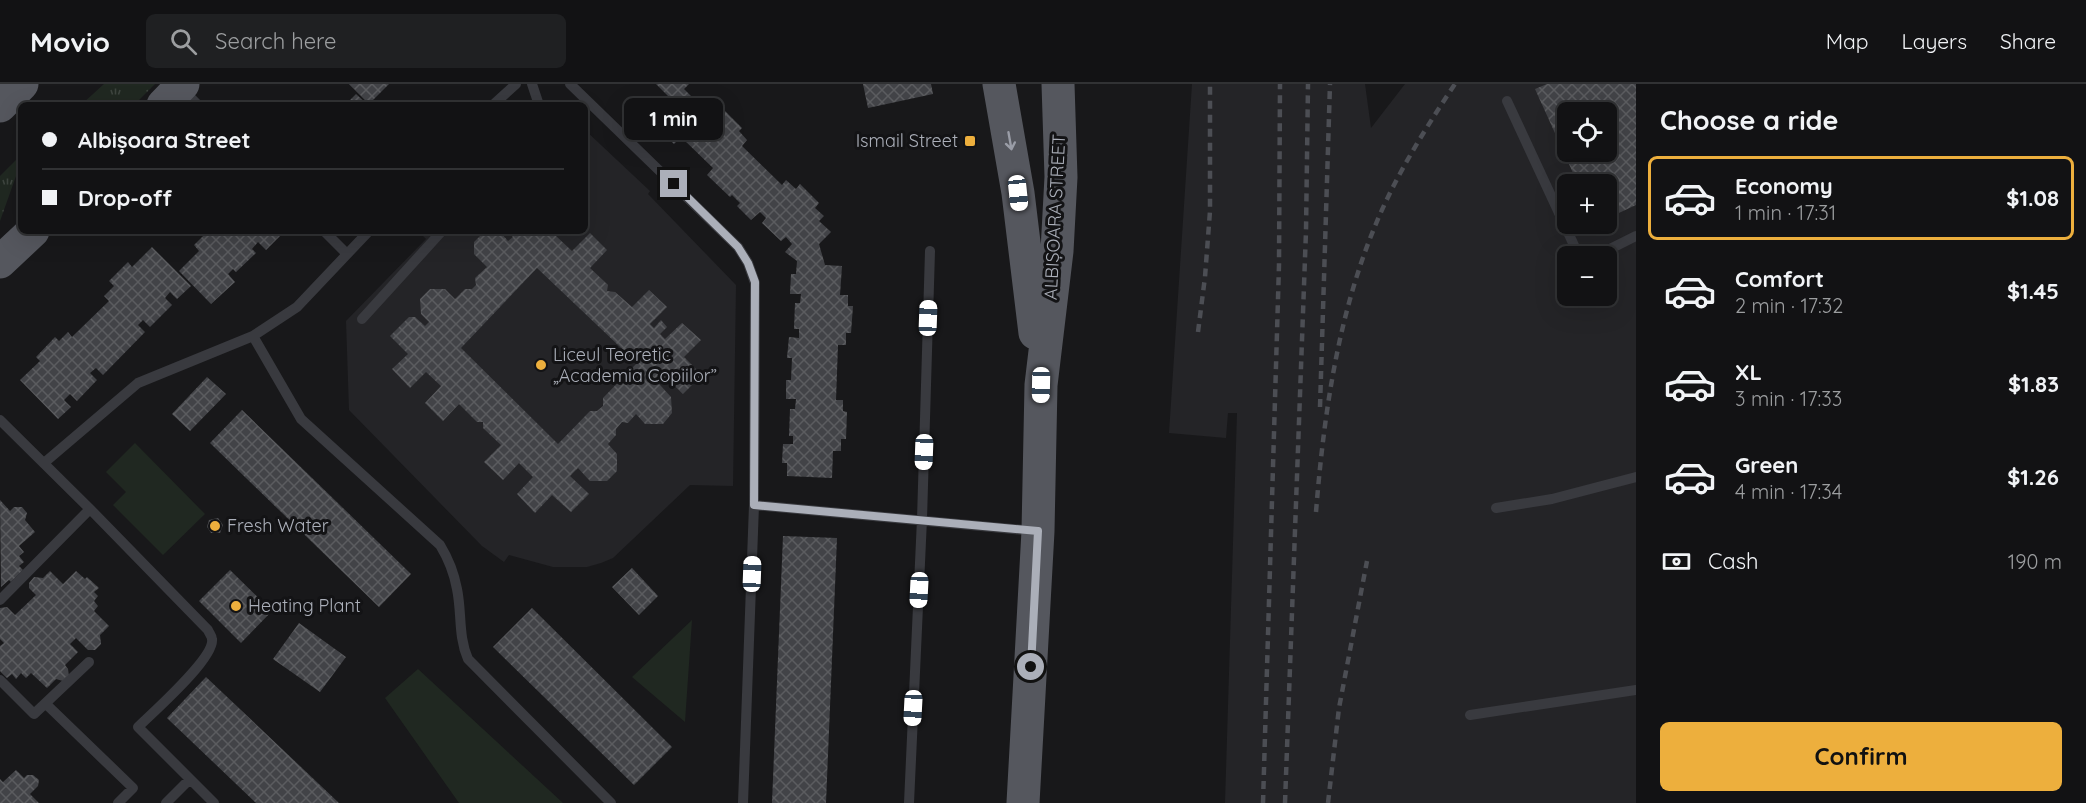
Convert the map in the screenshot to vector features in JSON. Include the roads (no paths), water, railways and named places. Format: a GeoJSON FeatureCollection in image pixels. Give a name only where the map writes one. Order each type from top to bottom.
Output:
{"type":"FeatureCollection","features":[{"type":"Feature","properties":{"kind":"main road"},"geometry":{"type":"LineString","coordinates":[[0,106],[22,84]]}},
{"type":"Feature","properties":{"kind":"main road","name":"ALBIȘOARA STREET"},"geometry":{"type":"LineString","coordinates":[[999,84],[1018,193],[1041,385]]}},
{"type":"Feature","properties":{"kind":"main road","name":"ALBIȘOARA STREET"},"geometry":{"type":"LineString","coordinates":[[1023,803],[1038,531],[1041,385],[1058,251],[1061,177],[1058,84]]}},
{"type":"Feature","properties":{"kind":"main road"},"geometry":{"type":"LineString","coordinates":[[0,262],[30,234]]}},
{"type":"Feature","properties":{"kind":"lane"},"geometry":{"type":"LineString","coordinates":[[496,102],[516,84]]}},
{"type":"Feature","properties":{"kind":"lane"},"geometry":{"type":"LineString","coordinates":[[532,84],[538,102]]}},
{"type":"Feature","properties":{"kind":"lane"},"geometry":{"type":"LineString","coordinates":[[570,84],[738,247],[748,263],[755,282],[754,505],[743,803]]}},
{"type":"Feature","properties":{"kind":"lane"},"geometry":{"type":"LineString","coordinates":[[1507,101],[1574,246]]}},
{"type":"Feature","properties":{"kind":"lane"},"geometry":{"type":"LineString","coordinates":[[327,234],[347,254]]}},
{"type":"Feature","properties":{"kind":"lane"},"geometry":{"type":"LineString","coordinates":[[44,464],[138,383],[253,336],[297,307],[366,234]]}},
{"type":"Feature","properties":{"kind":"lane"},"geometry":{"type":"LineString","coordinates":[[362,319],[439,234]]}},
{"type":"Feature","properties":{"kind":"lane"},"geometry":{"type":"LineString","coordinates":[[1616,246],[1636,236]]}},
{"type":"Feature","properties":{"kind":"lane"},"geometry":{"type":"LineString","coordinates":[[909,803],[922,519],[930,251]]}},
{"type":"Feature","properties":{"kind":"lane"},"geometry":{"type":"LineString","coordinates":[[253,336],[301,419],[440,545],[454,574],[458,591],[462,646],[468,659],[611,803]]}},
{"type":"Feature","properties":{"kind":"lane"},"geometry":{"type":"LineString","coordinates":[[0,420],[208,630],[212,639],[208,653],[199,666],[138,727],[214,803]]}},
{"type":"Feature","properties":{"kind":"lane"},"geometry":{"type":"LineString","coordinates":[[1496,508],[1552,499],[1636,477]]}},
{"type":"Feature","properties":{"kind":"lane"},"geometry":{"type":"LineString","coordinates":[[754,505],[1038,531]]}},
{"type":"Feature","properties":{"kind":"lane"},"geometry":{"type":"LineString","coordinates":[[0,600],[90,509]]}},
{"type":"Feature","properties":{"kind":"lane"},"geometry":{"type":"LineString","coordinates":[[0,680],[34,714],[89,662]]}},
{"type":"Feature","properties":{"kind":"lane"},"geometry":{"type":"LineString","coordinates":[[1470,715],[1636,690]]}},
{"type":"Feature","properties":{"kind":"lane"},"geometry":{"type":"LineString","coordinates":[[46,704],[133,788],[118,803]]}},
{"type":"Feature","properties":{"kind":"lane"},"geometry":{"type":"LineString","coordinates":[[166,803],[189,780]]}},
{"type":"Feature","properties":{"kind":"railway"},"geometry":{"type":"LineString","coordinates":[[1198,332],[1210,211],[1210,84]]}},
{"type":"Feature","properties":{"kind":"railway"},"geometry":{"type":"LineString","coordinates":[[1263,803],[1279,265],[1280,84]]}},
{"type":"Feature","properties":{"kind":"railway"},"geometry":{"type":"LineString","coordinates":[[1285,803],[1306,231],[1308,84]]}},
{"type":"Feature","properties":{"kind":"railway"},"geometry":{"type":"LineString","coordinates":[[1320,407],[1330,84]]}},
{"type":"Feature","properties":{"kind":"railway"},"geometry":{"type":"LineString","coordinates":[[1316,512],[1331,386],[1339,344],[1361,263],[1394,185],[1455,84]]}},
{"type":"Feature","properties":{"kind":"railway"},"geometry":{"type":"LineString","coordinates":[[1328,803],[1339,708],[1367,561]]}},
{"type":"Feature","properties":{"kind":"place","name":"Ismail Street"},"geometry":{"type":"Point","coordinates":[970,141]}},
{"type":"Feature","properties":{"kind":"place","name":"Liceul Teoretic „Academia Copiilor”"},"geometry":{"type":"Point","coordinates":[541,365]}},
{"type":"Feature","properties":{"kind":"place","name":"Fresh Water"},"geometry":{"type":"Point","coordinates":[215,526]}},
{"type":"Feature","properties":{"kind":"place","name":"Heating Plant"},"geometry":{"type":"Point","coordinates":[236,606]}}]}
